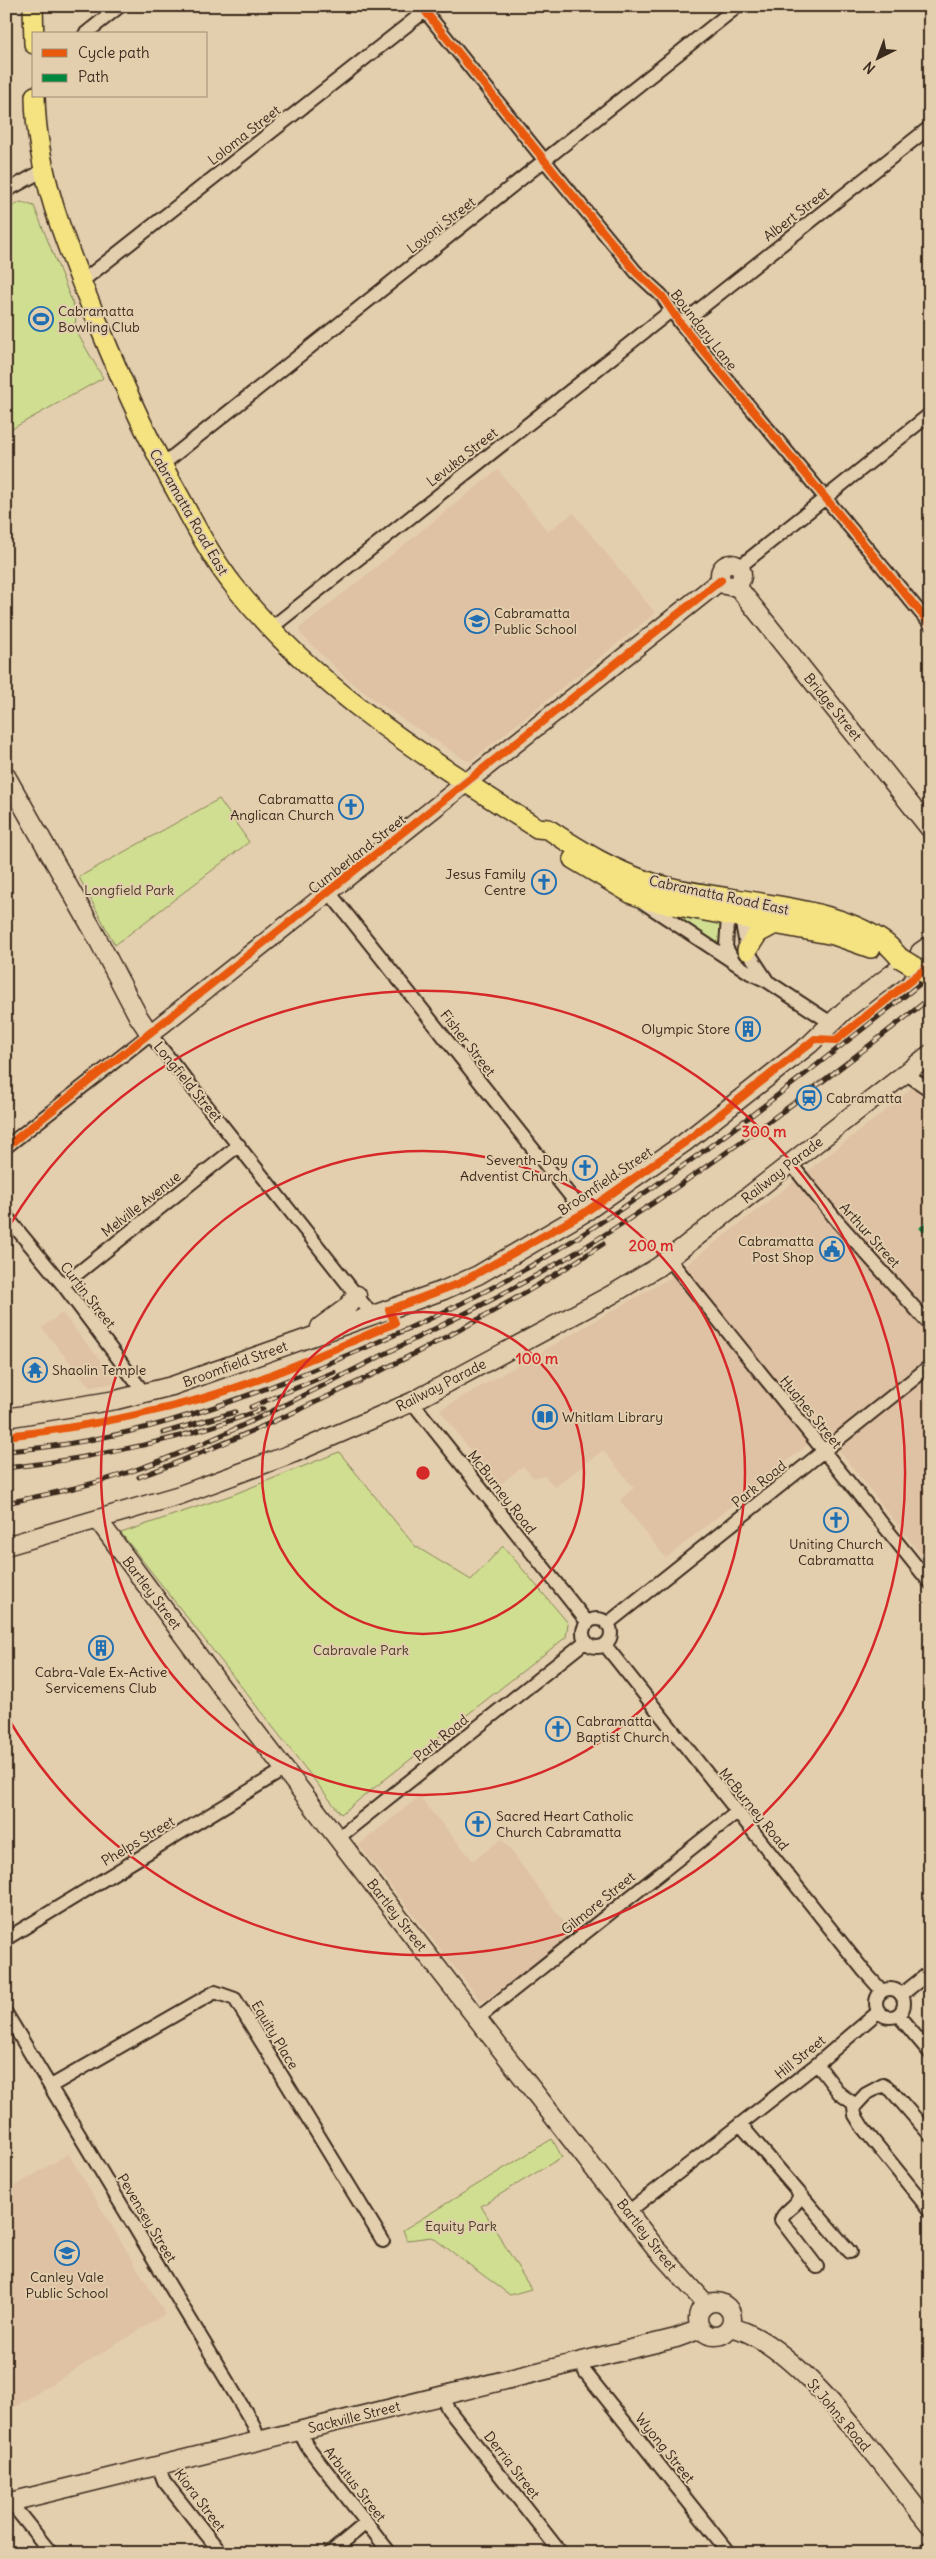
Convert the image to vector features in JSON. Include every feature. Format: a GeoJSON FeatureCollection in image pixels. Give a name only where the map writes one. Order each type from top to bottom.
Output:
{"type":"FeatureCollection","features":[{"type":"Feature","properties":{"kind":"main road"},"geometry":{"type":"LineString","coordinates":[[34,6],[34,32]]}},
{"type":"Feature","properties":{"kind":"main road","name":"Cabramatta Road East"},"geometry":{"type":"LineString","coordinates":[[35,98],[39,150],[52,204],[81,282],[135,412],[162,465],[216,561],[233,586],[314,672],[346,700],[467,783],[537,828],[548,829],[593,857],[646,880],[736,908],[775,924],[834,935],[881,947]]}},
{"type":"Feature","properties":{"kind":"main road","name":"Cumberland Street"},"geometry":{"type":"LineString","coordinates":[[150,1034],[282,927],[732,578]]}},
{"type":"Feature","properties":{"kind":"main road","name":"Bridge Street"},"geometry":{"type":"LineString","coordinates":[[732,578],[930,829]]}},
{"type":"Feature","properties":{"kind":"main road","name":"Longfield Street"},"geometry":{"type":"LineString","coordinates":[[6,776],[93,930],[138,1016],[150,1034]]}},
{"type":"Feature","properties":{"kind":"main road","name":"Cabramatta Road East"},"geometry":{"type":"LineString","coordinates":[[537,828],[542,839],[632,894],[678,907],[736,908],[824,917],[852,926],[881,947],[898,965],[930,976]]}},
{"type":"Feature","properties":{"kind":"main road"},"geometry":{"type":"LineString","coordinates":[[742,957],[758,933],[775,924]]}},
{"type":"Feature","properties":{"kind":"main road","name":"Broomfield Street"},"geometry":{"type":"LineString","coordinates":[[6,1418],[116,1400],[172,1386],[373,1316],[460,1283],[584,1213],[684,1143],[810,1044],[831,1023],[898,965]]}},
{"type":"Feature","properties":{"kind":"main road","name":"Railway Parade"},"geometry":{"type":"LineString","coordinates":[[6,1546],[180,1495],[285,1456],[412,1402],[611,1295],[670,1259],[930,1054]]}},
{"type":"Feature","properties":{"kind":"main road"},"geometry":{"type":"LineString","coordinates":[[301,1340],[340,1314],[357,1295]]}},
{"type":"Feature","properties":{"kind":"main road","name":"Bartley Street"},"geometry":{"type":"LineString","coordinates":[[98,1520],[284,1769],[477,2018],[679,2276],[706,2304]]}},
{"type":"Feature","properties":{"kind":"main road","name":"Railway Parade"},"geometry":{"type":"LineString","coordinates":[[6,1542],[27,1540]]}},
{"type":"Feature","properties":{"kind":"main road"},"geometry":{"type":"LineString","coordinates":[[717,2302],[727,2306],[732,2316],[727,2332],[716,2336],[705,2333],[701,2329],[698,2324],[698,2312],[706,2304],[717,2302]]}},
{"type":"Feature","properties":{"kind":"main road","name":"St Johns Road"},"geometry":{"type":"LineString","coordinates":[[730,2327],[761,2338],[801,2370],[833,2405],[930,2525]]}},
{"type":"Feature","properties":{"kind":"main road","name":"Sackville Street"},"geometry":{"type":"LineString","coordinates":[[8,2502],[676,2338],[701,2329]]}},
{"type":"Feature","properties":{"kind":"street"},"geometry":{"type":"LineString","coordinates":[[88,32],[120,6]]}},
{"type":"Feature","properties":{"kind":"street","name":"Lovoni Street"},"geometry":{"type":"LineString","coordinates":[[162,465],[546,161],[738,6]]}},
{"type":"Feature","properties":{"kind":"street","name":"Boundary Lane"},"geometry":{"type":"LineString","coordinates":[[423,9],[636,272],[662,296],[681,324],[930,624]]}},
{"type":"Feature","properties":{"kind":"street","name":"Loloma Street"},"geometry":{"type":"LineString","coordinates":[[81,282],[423,9]]}},
{"type":"Feature","properties":{"kind":"street","name":"Albert Street"},"geometry":{"type":"LineString","coordinates":[[681,324],[930,126]]}},
{"type":"Feature","properties":{"kind":"street"},"geometry":{"type":"LineString","coordinates":[[6,191],[44,170]]}},
{"type":"Feature","properties":{"kind":"street","name":"Levuka Street"},"geometry":{"type":"LineString","coordinates":[[271,628],[672,310]]}},
{"type":"Feature","properties":{"kind":"street","name":"Cumberland Street"},"geometry":{"type":"LineString","coordinates":[[732,578],[824,498],[930,414]]}},
{"type":"Feature","properties":{"kind":"street","name":"Fisher Street"},"geometry":{"type":"LineString","coordinates":[[329,892],[584,1213]]}},
{"type":"Feature","properties":{"kind":"street","name":"Cabramatta Road East"},"geometry":{"type":"LineString","coordinates":[[632,894],[742,957],[767,981]]}},
{"type":"Feature","properties":{"kind":"street","name":"Cabramatta Road East"},"geometry":{"type":"LineString","coordinates":[[736,908],[742,957]]}},
{"type":"Feature","properties":{"kind":"street","name":"Cabramatta Road East"},"geometry":{"type":"LineString","coordinates":[[736,908],[726,947],[742,957],[767,981],[831,1023]]}},
{"type":"Feature","properties":{"kind":"street","name":"Cumberland Street"},"geometry":{"type":"LineString","coordinates":[[6,1147],[150,1034]]}},
{"type":"Feature","properties":{"kind":"street","name":"Longfield Street"},"geometry":{"type":"LineString","coordinates":[[150,1034],[373,1316]]}},
{"type":"Feature","properties":{"kind":"street"},"geometry":{"type":"LineString","coordinates":[[905,1073],[930,1090]]}},
{"type":"Feature","properties":{"kind":"street","name":"Melville Avenue"},"geometry":{"type":"LineString","coordinates":[[63,1285],[239,1145]]}},
{"type":"Feature","properties":{"kind":"street","name":"Arthur Street"},"geometry":{"type":"LineString","coordinates":[[790,1164],[838,1222],[930,1325]]}},
{"type":"Feature","properties":{"kind":"street","name":"Curtin Street"},"geometry":{"type":"LineString","coordinates":[[6,1216],[63,1285],[144,1393]]}},
{"type":"Feature","properties":{"kind":"street","name":"Hughes Street"},"geometry":{"type":"LineString","coordinates":[[670,1259],[930,1583]]}},
{"type":"Feature","properties":{"kind":"street","name":"Park Road"},"geometry":{"type":"LineString","coordinates":[[607,1624],[930,1366]]}},
{"type":"Feature","properties":{"kind":"street","name":"McBurney Road"},"geometry":{"type":"LineString","coordinates":[[412,1402],[588,1623]]}},
{"type":"Feature","properties":{"kind":"street"},"geometry":{"type":"LineString","coordinates":[[600,1620],[607,1624],[610,1635],[604,1645],[597,1647],[586,1641],[583,1634],[588,1623],[600,1620]]}},
{"type":"Feature","properties":{"kind":"street","name":"Park Road"},"geometry":{"type":"LineString","coordinates":[[338,1838],[586,1641]]}},
{"type":"Feature","properties":{"kind":"street","name":"McBurney Road"},"geometry":{"type":"LineString","coordinates":[[604,1645],[882,1991]]}},
{"type":"Feature","properties":{"kind":"street","name":"Phelps Street"},"geometry":{"type":"LineString","coordinates":[[6,1940],[284,1769]]}},
{"type":"Feature","properties":{"kind":"street","name":"Gilmore Street"},"geometry":{"type":"LineString","coordinates":[[477,2018],[737,1812]]}},
{"type":"Feature","properties":{"kind":"street"},"geometry":{"type":"LineString","coordinates":[[901,1995],[930,1972]]}},
{"type":"Feature","properties":{"kind":"street"},"geometry":{"type":"LineString","coordinates":[[890,1989],[901,1995],[903,2008],[898,2015],[885,2017],[878,2012],[876,1998],[882,1991],[890,1989]]}},
{"type":"Feature","properties":{"kind":"street","name":"Equity Place"},"geometry":{"type":"LineString","coordinates":[[51,2086],[215,1992],[235,1999],[383,2241]]}},
{"type":"Feature","properties":{"kind":"street","name":"Hill Street"},"geometry":{"type":"LineString","coordinates":[[628,2212],[817,2064],[878,2012]]}},
{"type":"Feature","properties":{"kind":"street","name":"Pevensey Street"},"geometry":{"type":"LineString","coordinates":[[6,2013],[253,2424],[259,2440]]}},
{"type":"Feature","properties":{"kind":"street"},"geometry":{"type":"LineString","coordinates":[[898,2015],[930,2053]]}},
{"type":"Feature","properties":{"kind":"street"},"geometry":{"type":"LineString","coordinates":[[817,2064],[840,2094],[856,2104]]}},
{"type":"Feature","properties":{"kind":"street"},"geometry":{"type":"LineString","coordinates":[[929,2133],[891,2090],[883,2085],[866,2094],[856,2104],[855,2116],[862,2128],[930,2211]]}},
{"type":"Feature","properties":{"kind":"street"},"geometry":{"type":"LineString","coordinates":[[740,2124],[850,2252]]}},
{"type":"Feature","properties":{"kind":"street"},"geometry":{"type":"LineString","coordinates":[[799,2194],[797,2203],[783,2215],[781,2220],[817,2267]]}},
{"type":"Feature","properties":{"kind":"street","name":"Wyong Street"},"geometry":{"type":"LineString","coordinates":[[582,2361],[585,2372],[729,2553]]}},
{"type":"Feature","properties":{"kind":"street","name":"Derria Street"},"geometry":{"type":"LineString","coordinates":[[441,2395],[448,2409],[561,2553]]}},
{"type":"Feature","properties":{"kind":"street","name":"Arbutus Street"},"geometry":{"type":"LineString","coordinates":[[299,2431],[307,2446],[390,2553]]}},
{"type":"Feature","properties":{"kind":"street","name":"Kiora Street"},"geometry":{"type":"LineString","coordinates":[[158,2465],[164,2481],[221,2553]]}},
{"type":"Feature","properties":{"kind":"street"},"geometry":{"type":"LineString","coordinates":[[8,2502],[51,2553]]}},
{"type":"Feature","properties":{"kind":"street"},"geometry":{"type":"LineString","coordinates":[[330,2553],[366,2523]]}},
{"type":"Feature","properties":{"kind":"street"},"geometry":{"type":"LineString","coordinates":[[923,2553],[930,2548]]}},
{"type":"Feature","properties":{"kind":"shaded area","name":"Cabramatta Public School"},"geometry":{"type":"Polygon","coordinates":[[[498,470],[548,532],[573,513],[655,613],[471,761],[464,759],[377,702],[346,678],[300,633],[300,628],[498,470]]]}},
{"type":"Feature","properties":{"kind":"shaded area"},"geometry":{"type":"Polygon","coordinates":[[[930,1069],[930,1566],[824,1431],[666,1558],[620,1500],[634,1488],[603,1450],[555,1487],[545,1476],[533,1477],[523,1466],[498,1486],[440,1410],[670,1278],[898,1101],[930,1069]]]}},
{"type":"Feature","properties":{"kind":"shaded area"},"geometry":{"type":"Polygon","coordinates":[[[62,1313],[116,1380],[114,1383],[90,1387],[42,1328],[62,1313]]]}},
{"type":"Feature","properties":{"kind":"shaded area"},"geometry":{"type":"Polygon","coordinates":[[[419,1797],[473,1861],[502,1839],[574,1936],[482,2002],[359,1845],[419,1797]]]}},
{"type":"Feature","properties":{"kind":"shaded area","name":"Canley Vale Public School"},"geometry":{"type":"Polygon","coordinates":[[[68,2154],[165,2314],[6,2412],[6,2192],[68,2154]]]}},
{"type":"Feature","properties":{"kind":"green space","name":"Cabramatta Bowling Club"},"geometry":{"type":"Polygon","coordinates":[[[21,202],[34,206],[76,313],[75,329],[103,378],[6,432],[6,210],[21,202]]]}},
{"type":"Feature","properties":{"kind":"green space","name":"Longfield Park"},"geometry":{"type":"Polygon","coordinates":[[[219,799],[249,842],[115,945],[79,877],[219,799]]]}},
{"type":"Feature","properties":{"kind":"green space"},"geometry":{"type":"Polygon","coordinates":[[[660,910],[722,923],[720,948],[660,910]]]}},
{"type":"Feature","properties":{"kind":"green space","name":"Cabravale Park"},"geometry":{"type":"Polygon","coordinates":[[[339,1452],[415,1546],[471,1580],[503,1546],[568,1623],[566,1637],[341,1814],[121,1533],[232,1495],[339,1452]]]}},
{"type":"Feature","properties":{"kind":"green space","name":"Equity Park"},"geometry":{"type":"Polygon","coordinates":[[[552,2139],[562,2157],[481,2206],[531,2289],[510,2295],[432,2237],[407,2240],[403,2230],[552,2139]]]}},
{"type":"Feature","properties":{"kind":"railway"},"geometry":{"type":"LineString","coordinates":[[6,1451],[47,1447],[128,1432],[206,1410],[284,1382],[350,1354],[488,1290],[592,1228],[692,1160],[930,976]]}},
{"type":"Feature","properties":{"kind":"railway"},"geometry":{"type":"LineString","coordinates":[[6,1503],[104,1480],[166,1459],[197,1446],[288,1403],[514,1288],[593,1242],[680,1185],[807,1093],[930,998]]}},
{"type":"Feature","properties":{"kind":"railway"},"geometry":{"type":"LineString","coordinates":[[139,1477],[260,1428],[401,1361],[537,1286],[603,1244]]}},
{"type":"Feature","properties":{"kind":"railway"},"geometry":{"type":"LineString","coordinates":[[251,1407],[334,1372]]}},
{"type":"Feature","properties":{"kind":"railway"},"geometry":{"type":"LineString","coordinates":[[6,1468],[72,1459],[136,1447],[200,1430],[263,1409]]}},
{"type":"Feature","properties":{"kind":"railway"},"geometry":{"type":"LineString","coordinates":[[163,1433],[235,1412]]}},
{"type":"Feature","properties":{"kind":"marked path"},"geometry":{"type":"LineString","coordinates":[[921,1230],[930,1223]]}},
{"type":"Feature","properties":{"kind":"marked path"},"geometry":{"type":"LineString","coordinates":[[925,1370],[930,1377]]}},
{"type":"Feature","properties":{"kind":"cycle path"},"geometry":{"type":"LineString","coordinates":[[421,6],[636,272],[662,296],[681,324],[930,624]]}},
{"type":"Feature","properties":{"kind":"cycle path"},"geometry":{"type":"LineString","coordinates":[[6,1147],[721,580]]}},
{"type":"Feature","properties":{"kind":"cycle path"},"geometry":{"type":"LineString","coordinates":[[6,1436],[100,1422],[193,1401],[270,1375],[395,1323],[389,1310],[460,1283],[584,1213],[684,1143],[815,1039],[836,1040],[930,965]]}},
{"type":"Feature","properties":{"kind":"place","name":"Cabramatta Bowling Club"},"geometry":{"type":"Point","coordinates":[41,319]}},
{"type":"Feature","properties":{"kind":"place","name":"Cabramatta Public School"},"geometry":{"type":"Point","coordinates":[477,621]}},
{"type":"Feature","properties":{"kind":"place","name":"Cabramatta Anglican Church"},"geometry":{"type":"Point","coordinates":[351,807]}},
{"type":"Feature","properties":{"kind":"place","name":"Jesus Family Centre"},"geometry":{"type":"Point","coordinates":[544,882]}},
{"type":"Feature","properties":{"kind":"place","name":"Olympic Store"},"geometry":{"type":"Point","coordinates":[748,1029]}},
{"type":"Feature","properties":{"kind":"place","name":"Cabramatta"},"geometry":{"type":"Point","coordinates":[809,1098]}},
{"type":"Feature","properties":{"kind":"place","name":"Seventh-Day Adventist Church"},"geometry":{"type":"Point","coordinates":[585,1168]}},
{"type":"Feature","properties":{"kind":"place","name":"Cabramatta Post Shop"},"geometry":{"type":"Point","coordinates":[832,1249]}},
{"type":"Feature","properties":{"kind":"place","name":"Shaolin Temple"},"geometry":{"type":"Point","coordinates":[35,1370]}},
{"type":"Feature","properties":{"kind":"place","name":"Whitlam Library"},"geometry":{"type":"Point","coordinates":[545,1417]}},
{"type":"Feature","properties":{"kind":"place","name":"Uniting Church Cabramatta"},"geometry":{"type":"Point","coordinates":[836,1520]}},
{"type":"Feature","properties":{"kind":"place","name":"Cabra-Vale Ex-Active Servicemens Club"},"geometry":{"type":"Point","coordinates":[101,1648]}},
{"type":"Feature","properties":{"kind":"place","name":"Cabramatta Baptist Church"},"geometry":{"type":"Point","coordinates":[558,1729]}},
{"type":"Feature","properties":{"kind":"place","name":"Sacred Heart Catholic Church Cabramatta"},"geometry":{"type":"Point","coordinates":[478,1824]}},
{"type":"Feature","properties":{"kind":"place","name":"Canley Vale Public School"},"geometry":{"type":"Point","coordinates":[67,2253]}}]}
